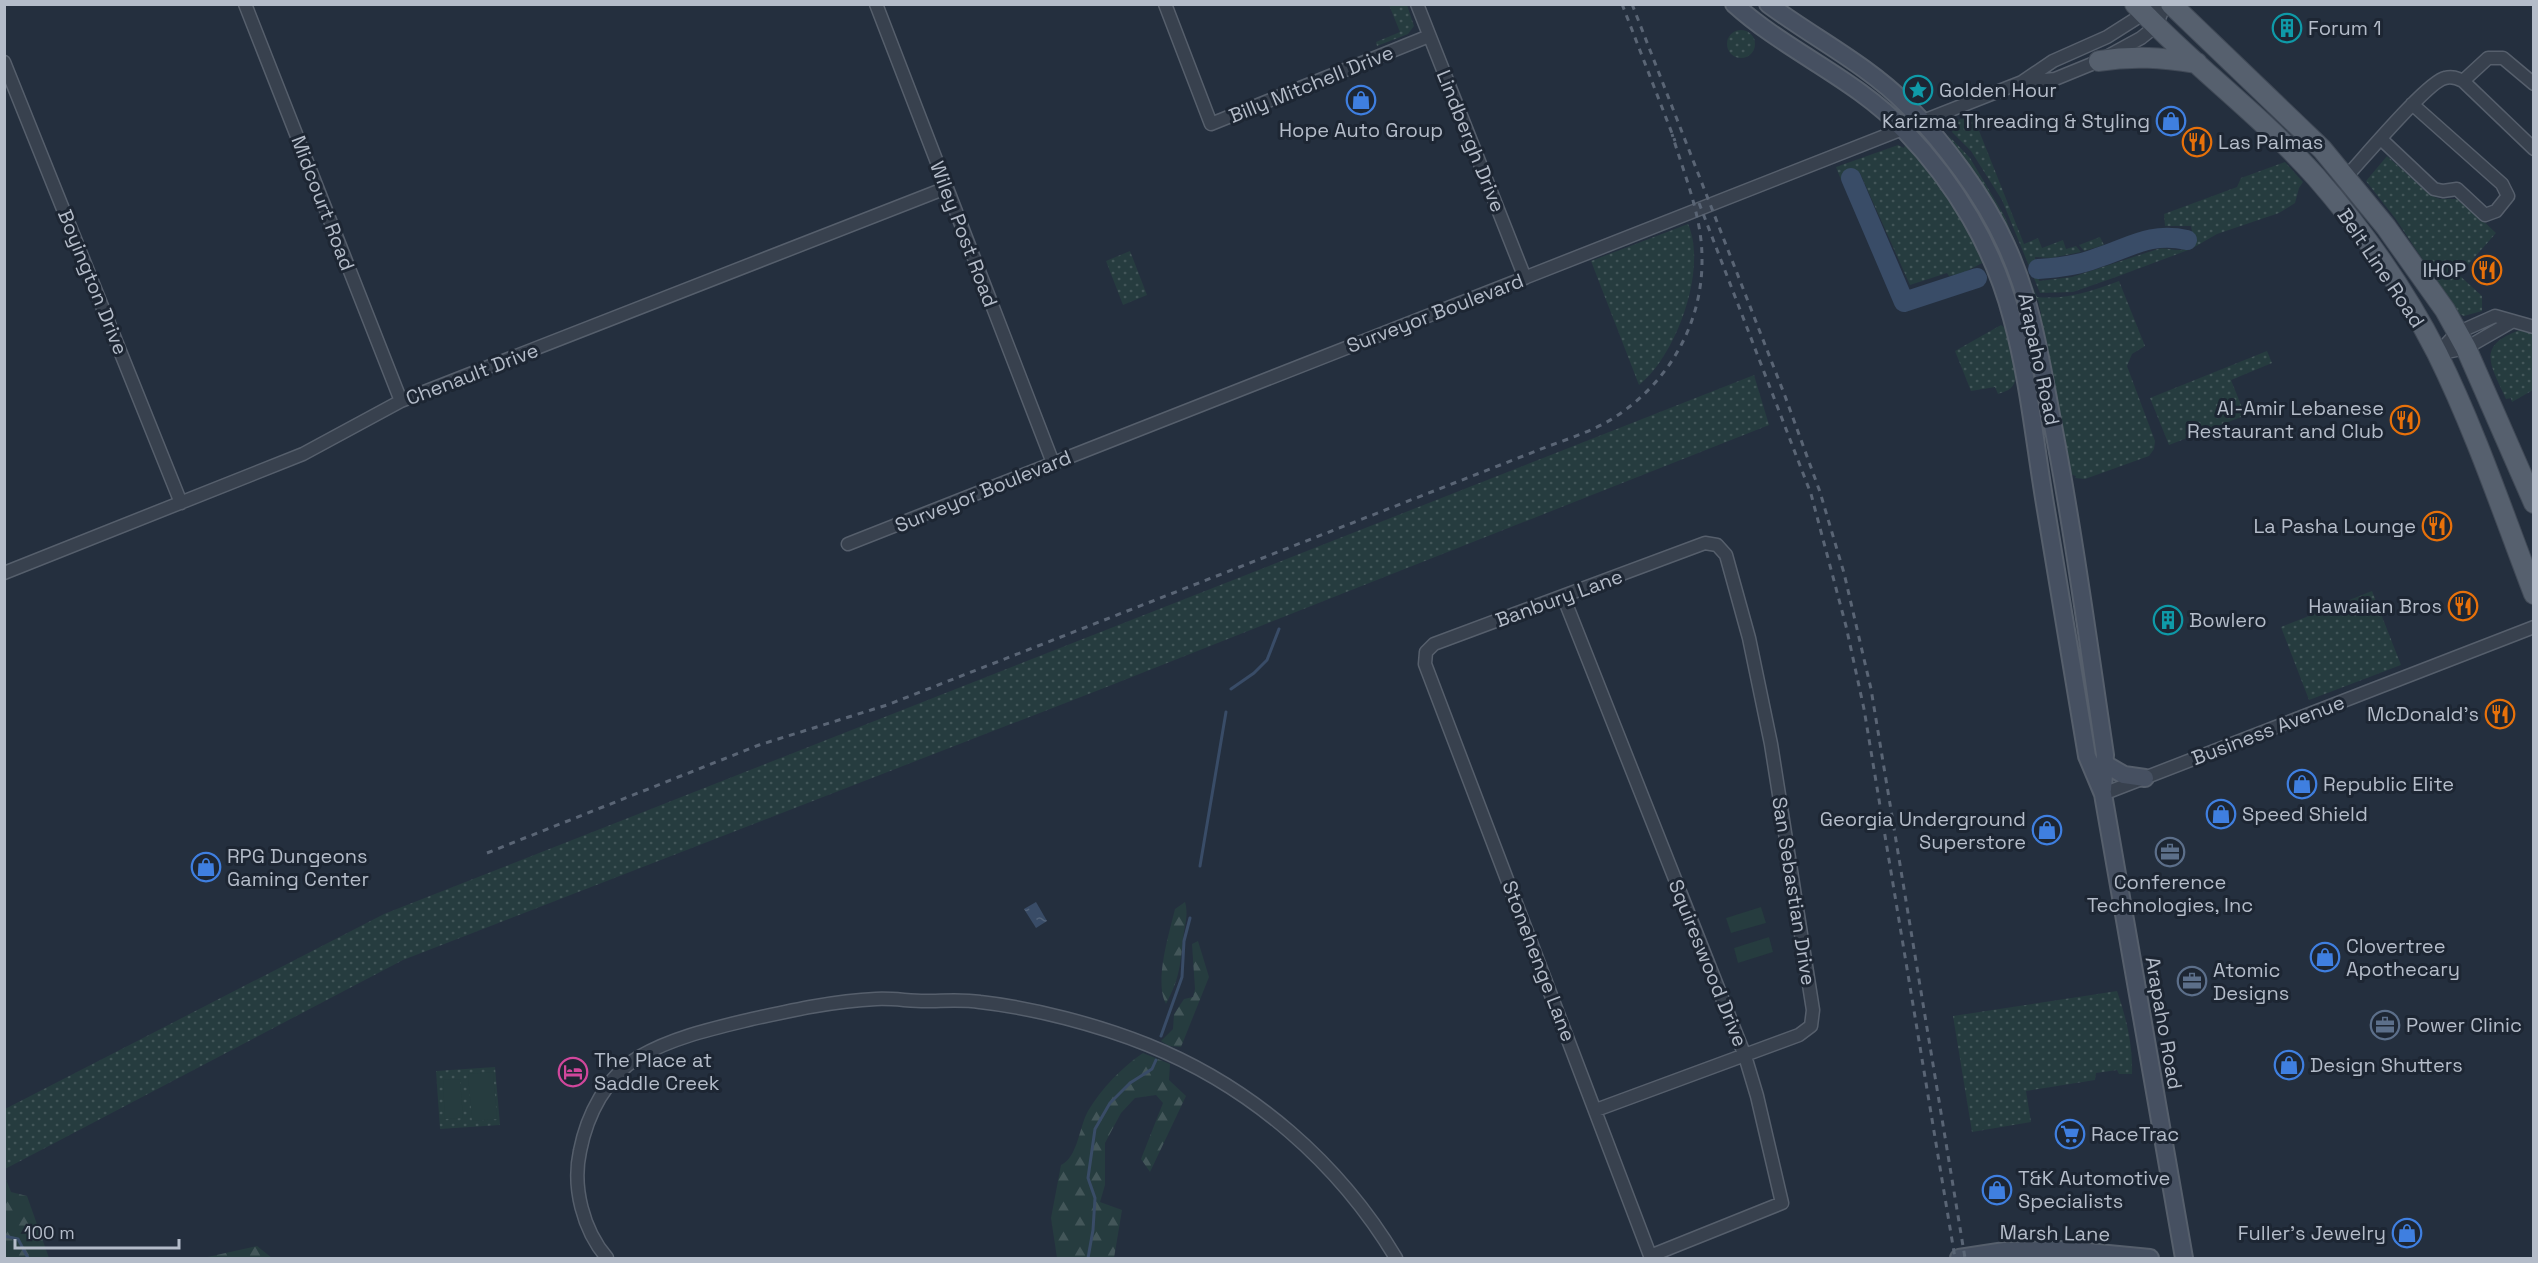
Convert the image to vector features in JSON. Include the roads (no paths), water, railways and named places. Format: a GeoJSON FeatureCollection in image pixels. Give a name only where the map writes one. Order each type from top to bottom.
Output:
{"type":"FeatureCollection","features":[{"type":"Feature","properties":{"kind":"main road","name":"Arapaho Road"},"geometry":{"type":"LineString","coordinates":[[1734,4],[1870,98],[1903,129],[1941,172],[1962,203],[1996,270],[2012,317],[2027,388],[2087,756],[2103,794],[2184,1258]]}},
{"type":"Feature","properties":{"kind":"main road","name":"Arapaho Road"},"geometry":{"type":"LineString","coordinates":[[1768,4],[1851,58],[1902,101],[1922,122],[1981,200],[2006,243],[2023,288],[2035,334],[2067,499],[2105,755],[2103,794]]}},
{"type":"Feature","properties":{"kind":"main road","name":"Belt Line Road"},"geometry":{"type":"LineString","coordinates":[[2170,4],[2298,125],[2346,177],[2386,227],[2445,310],[2462,340],[2534,503]]}},
{"type":"Feature","properties":{"kind":"main road","name":"Belt Line Road"},"geometry":{"type":"LineString","coordinates":[[2148,12],[2197,63],[2253,112],[2327,190],[2366,238],[2437,354],[2469,426],[2534,594]]}},
{"type":"Feature","properties":{"kind":"main road"},"geometry":{"type":"LineString","coordinates":[[2099,61],[2151,56],[2197,63]]}},
{"type":"Feature","properties":{"kind":"main road"},"geometry":{"type":"LineString","coordinates":[[2105,764],[2124,775],[2145,778]]}},
{"type":"Feature","properties":{"kind":"main road","name":"Marsh Lane"},"geometry":{"type":"LineString","coordinates":[[1959,1258],[2005,1251],[2067,1250],[2150,1258]]}},
{"type":"Feature","properties":{"kind":"street","name":"Midcourt Road"},"geometry":{"type":"LineString","coordinates":[[245,4],[401,401]]}},
{"type":"Feature","properties":{"kind":"street","name":"Wiley Post Road"},"geometry":{"type":"LineString","coordinates":[[876,4],[1053,463]]}},
{"type":"Feature","properties":{"kind":"street","name":"Billy Mitchell Drive"},"geometry":{"type":"LineString","coordinates":[[1165,4],[1211,124],[1429,36]]}},
{"type":"Feature","properties":{"kind":"street","name":"Lindbergh Drive"},"geometry":{"type":"LineString","coordinates":[[1417,4],[1525,278]]}},
{"type":"Feature","properties":{"kind":"street"},"geometry":{"type":"LineString","coordinates":[[2148,12],[2165,4]]}},
{"type":"Feature","properties":{"kind":"street","name":"Surveyor Boulevard"},"geometry":{"type":"LineString","coordinates":[[2022,82],[2055,79],[2099,61],[2141,38],[2148,12]]}},
{"type":"Feature","properties":{"kind":"street","name":"Surveyor Boulevard"},"geometry":{"type":"LineString","coordinates":[[848,544],[2022,82],[2053,61],[2107,37],[2148,12]]}},
{"type":"Feature","properties":{"kind":"street"},"geometry":{"type":"LineString","coordinates":[[2463,81],[2488,58],[2503,58],[2534,84]]}},
{"type":"Feature","properties":{"kind":"street","name":"Boyington Drive"},"geometry":{"type":"LineString","coordinates":[[4,62],[181,503]]}},
{"type":"Feature","properties":{"kind":"street"},"geometry":{"type":"LineString","coordinates":[[2346,177],[2412,104],[2428,88],[2444,78],[2456,78],[2463,81],[2534,148]]}},
{"type":"Feature","properties":{"kind":"street"},"geometry":{"type":"LineString","coordinates":[[2381,139],[2434,189],[2443,191],[2457,189],[2485,215],[2496,211],[2508,196],[2502,184],[2412,104]]}},
{"type":"Feature","properties":{"kind":"street","name":"Chenault Drive"},"geometry":{"type":"LineString","coordinates":[[4,573],[303,454],[401,401],[946,188]]}},
{"type":"Feature","properties":{"kind":"street"},"geometry":{"type":"LineString","coordinates":[[2437,354],[2462,340],[2495,316],[2534,327]]}},
{"type":"Feature","properties":{"kind":"street","name":"Banbury Lane"},"geometry":{"type":"LineString","coordinates":[[1425,664],[1426,652],[1434,644],[1705,543]]}},
{"type":"Feature","properties":{"kind":"street","name":"San Sebastian Drive"},"geometry":{"type":"LineString","coordinates":[[1596,1110],[1799,1035],[1811,1026],[1813,1010],[1771,744],[1749,638],[1726,555],[1717,546],[1705,543]]}},
{"type":"Feature","properties":{"kind":"street","name":"Squireswood Drive"},"geometry":{"type":"LineString","coordinates":[[1563,596],[1745,1056],[1757,1096],[1782,1203],[1651,1257]]}},
{"type":"Feature","properties":{"kind":"street","name":"Business Avenue"},"geometry":{"type":"LineString","coordinates":[[2103,794],[2534,627]]}},
{"type":"Feature","properties":{"kind":"street","name":"Stonehenge Lane"},"geometry":{"type":"LineString","coordinates":[[1425,664],[1651,1257]]}},
{"type":"Feature","properties":{"kind":"street"},"geometry":{"type":"LineString","coordinates":[[607,1258],[584,1215],[578,1194],[576,1169],[591,1110],[607,1088],[629,1065],[653,1050],[713,1029],[782,1012],[876,999],[979,1001],[1063,1019],[1150,1046],[1253,1100],[1290,1131],[1354,1198],[1380,1232],[1396,1258]]}},
{"type":"Feature","properties":{"kind":"water"},"geometry":{"type":"Polygon","coordinates":[[[1036,902],[1047,921],[1036,928],[1024,909],[1036,902]]]}},
{"type":"Feature","properties":{"kind":"waterway"},"geometry":{"type":"LineString","coordinates":[[1851,178],[1904,302],[1977,278]]}},
{"type":"Feature","properties":{"kind":"waterway"},"geometry":{"type":"LineString","coordinates":[[2038,269],[2083,263],[2151,239],[2187,240]]}},
{"type":"Feature","properties":{"kind":"waterway"},"geometry":{"type":"LineString","coordinates":[[1231,689],[1254,673],[1267,660],[1279,629]]}},
{"type":"Feature","properties":{"kind":"waterway"},"geometry":{"type":"LineString","coordinates":[[1200,866],[1226,712]]}},
{"type":"Feature","properties":{"kind":"waterway"},"geometry":{"type":"LineString","coordinates":[[1161,1036],[1182,977],[1184,941],[1190,918]]}},
{"type":"Feature","properties":{"kind":"waterway"},"geometry":{"type":"LineString","coordinates":[[1088,1258],[1095,1198],[1088,1178],[1095,1129],[1110,1103],[1130,1083],[1152,1069],[1156,1060]]}},
{"type":"Feature","properties":{"kind":"waterway"},"geometry":{"type":"LineString","coordinates":[[4,1236],[18,1239],[28,1258]]}},
{"type":"Feature","properties":{"kind":"railway"},"geometry":{"type":"LineString","coordinates":[[1622,4],[1675,141]]}},
{"type":"Feature","properties":{"kind":"railway"},"geometry":{"type":"LineString","coordinates":[[1632,4],[1785,396],[1820,492],[1844,573],[1871,689],[1965,1258]]}},
{"type":"Feature","properties":{"kind":"railway"},"geometry":{"type":"LineString","coordinates":[[487,853],[759,745],[887,705],[1575,437],[1612,419],[1632,405],[1665,370],[1689,329],[1696,306],[1701,282],[1702,258],[1699,227],[1692,195],[1672,134]]}},
{"type":"Feature","properties":{"kind":"railway"},"geometry":{"type":"LineString","coordinates":[[1699,203],[1811,494],[1846,626],[1864,709],[1955,1258]]}},
{"type":"Feature","properties":{"kind":"place","name":"Forum 1"},"geometry":{"type":"Point","coordinates":[2287,28]}},
{"type":"Feature","properties":{"kind":"place","name":"Golden Hour"},"geometry":{"type":"Point","coordinates":[1918,90]}},
{"type":"Feature","properties":{"kind":"place","name":"Hope Auto Group"},"geometry":{"type":"Point","coordinates":[1361,100]}},
{"type":"Feature","properties":{"kind":"place","name":"Karizma Threading & Styling"},"geometry":{"type":"Point","coordinates":[2171,121]}},
{"type":"Feature","properties":{"kind":"place","name":"Las Palmas"},"geometry":{"type":"Point","coordinates":[2197,142]}},
{"type":"Feature","properties":{"kind":"place","name":"IHOP"},"geometry":{"type":"Point","coordinates":[2487,270]}},
{"type":"Feature","properties":{"kind":"place","name":"Al-Amir Lebanese Restaurant and Club"},"geometry":{"type":"Point","coordinates":[2405,420]}},
{"type":"Feature","properties":{"kind":"place","name":"La Pasha Lounge"},"geometry":{"type":"Point","coordinates":[2437,526]}},
{"type":"Feature","properties":{"kind":"place","name":"Hawaiian Bros"},"geometry":{"type":"Point","coordinates":[2463,606]}},
{"type":"Feature","properties":{"kind":"place","name":"Bowlero"},"geometry":{"type":"Point","coordinates":[2168,620]}},
{"type":"Feature","properties":{"kind":"place","name":"McDonald's"},"geometry":{"type":"Point","coordinates":[2500,714]}},
{"type":"Feature","properties":{"kind":"place","name":"Republic Elite"},"geometry":{"type":"Point","coordinates":[2302,784]}},
{"type":"Feature","properties":{"kind":"place","name":"Speed Shield"},"geometry":{"type":"Point","coordinates":[2221,814]}},
{"type":"Feature","properties":{"kind":"place","name":"Georgia Underground Superstore"},"geometry":{"type":"Point","coordinates":[2047,830]}},
{"type":"Feature","properties":{"kind":"place","name":"Conference Technologies, Inc"},"geometry":{"type":"Point","coordinates":[2170,852]}},
{"type":"Feature","properties":{"kind":"place","name":"RPG Dungeons Gaming Center"},"geometry":{"type":"Point","coordinates":[206,867]}},
{"type":"Feature","properties":{"kind":"place","name":"Clovertree Apothecary"},"geometry":{"type":"Point","coordinates":[2325,957]}},
{"type":"Feature","properties":{"kind":"place","name":"Atomic Designs"},"geometry":{"type":"Point","coordinates":[2192,981]}},
{"type":"Feature","properties":{"kind":"place","name":"Power Clinic"},"geometry":{"type":"Point","coordinates":[2385,1025]}},
{"type":"Feature","properties":{"kind":"place","name":"Design Shutters"},"geometry":{"type":"Point","coordinates":[2289,1065]}},
{"type":"Feature","properties":{"kind":"place","name":"The Place at Saddle Creek"},"geometry":{"type":"Point","coordinates":[573,1072]}},
{"type":"Feature","properties":{"kind":"place","name":"RaceTrac"},"geometry":{"type":"Point","coordinates":[2070,1134]}},
{"type":"Feature","properties":{"kind":"place","name":"T&K Automotive Specialists"},"geometry":{"type":"Point","coordinates":[1997,1190]}},
{"type":"Feature","properties":{"kind":"place","name":"Fuller's Jewelry"},"geometry":{"type":"Point","coordinates":[2407,1233]}}]}
